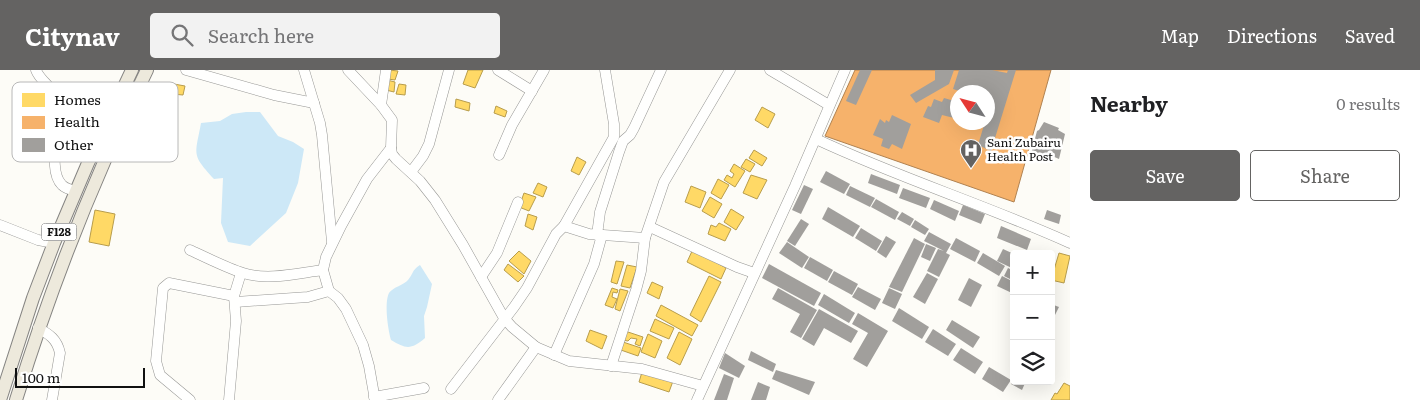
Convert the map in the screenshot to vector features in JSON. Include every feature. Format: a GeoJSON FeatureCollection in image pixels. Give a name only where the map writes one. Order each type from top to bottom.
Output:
{"type":"FeatureCollection","features":[{"type":"Feature","properties":{"kind":"main road","name":"F128"},"geometry":{"type":"LineString","coordinates":[[126,82],[132,70]]}},
{"type":"Feature","properties":{"kind":"main road","name":"F128"},"geometry":{"type":"LineString","coordinates":[[141,82],[147,70]]}},
{"type":"Feature","properties":{"kind":"main road","name":"F128"},"geometry":{"type":"LineString","coordinates":[[0,400],[33,298],[54,243],[89,162]]}},
{"type":"Feature","properties":{"kind":"main road","name":"F128"},"geometry":{"type":"LineString","coordinates":[[16,400],[38,328],[74,231],[103,162]]}},
{"type":"Feature","properties":{"kind":"street"},"geometry":{"type":"LineString","coordinates":[[36,70],[45,82]]}},
{"type":"Feature","properties":{"kind":"street"},"geometry":{"type":"LineString","coordinates":[[186,70],[274,95],[314,103]]}},
{"type":"Feature","properties":{"kind":"street"},"geometry":{"type":"LineString","coordinates":[[304,70],[322,135],[332,243]]}},
{"type":"Feature","properties":{"kind":"street"},"geometry":{"type":"LineString","coordinates":[[348,70],[381,105],[392,120],[391,148],[396,159],[435,200],[504,318],[512,327],[536,347],[554,355],[580,363],[642,369],[703,386]]}},
{"type":"Feature","properties":{"kind":"street"},"geometry":{"type":"LineString","coordinates":[[381,105],[386,70]]}},
{"type":"Feature","properties":{"kind":"street"},"geometry":{"type":"LineString","coordinates":[[410,172],[423,156],[429,144],[449,70]]}},
{"type":"Feature","properties":{"kind":"street"},"geometry":{"type":"LineString","coordinates":[[498,70],[532,90]]}},
{"type":"Feature","properties":{"kind":"street"},"geometry":{"type":"LineString","coordinates":[[499,155],[512,125],[544,70]]}},
{"type":"Feature","properties":{"kind":"street"},"geometry":{"type":"LineString","coordinates":[[554,355],[594,264],[600,235],[600,212],[618,139],[605,70]]}},
{"type":"Feature","properties":{"kind":"street"},"geometry":{"type":"LineString","coordinates":[[451,389],[527,288],[556,234],[564,226],[618,139],[630,135],[662,70]]}},
{"type":"Feature","properties":{"kind":"street"},"geometry":{"type":"LineString","coordinates":[[611,366],[641,271],[646,238],[664,182],[730,70]]}},
{"type":"Feature","properties":{"kind":"street"},"geometry":{"type":"LineString","coordinates":[[770,70],[828,105]]}},
{"type":"Feature","properties":{"kind":"street"},"geometry":{"type":"LineString","coordinates":[[697,400],[816,139],[828,105],[845,70]]}},
{"type":"Feature","properties":{"kind":"street"},"geometry":{"type":"LineString","coordinates":[[816,139],[861,160],[1070,243]]}},
{"type":"Feature","properties":{"kind":"street"},"geometry":{"type":"LineString","coordinates":[[391,148],[367,180],[332,243],[323,270],[329,291],[338,298],[351,318],[369,366],[375,398],[424,388]]}},
{"type":"Feature","properties":{"kind":"street"},"geometry":{"type":"LineString","coordinates":[[54,162],[60,183],[64,188],[76,191]]}},
{"type":"Feature","properties":{"kind":"street"},"geometry":{"type":"LineString","coordinates":[[481,277],[497,253],[518,202]]}},
{"type":"Feature","properties":{"kind":"street"},"geometry":{"type":"LineString","coordinates":[[0,225],[38,240],[54,243]]}},
{"type":"Feature","properties":{"kind":"street"},"geometry":{"type":"LineString","coordinates":[[564,226],[589,234],[646,238]]}},
{"type":"Feature","properties":{"kind":"street"},"geometry":{"type":"LineString","coordinates":[[650,227],[754,273]]}},
{"type":"Feature","properties":{"kind":"street"},"geometry":{"type":"LineString","coordinates":[[190,250],[241,273],[261,276],[323,270]]}},
{"type":"Feature","properties":{"kind":"street"},"geometry":{"type":"LineString","coordinates":[[229,400],[235,298],[241,273]]}},
{"type":"Feature","properties":{"kind":"street"},"geometry":{"type":"LineString","coordinates":[[184,399],[160,375],[156,361],[163,288],[169,283],[235,298],[308,297],[329,291]]}},
{"type":"Feature","properties":{"kind":"street"},"geometry":{"type":"LineString","coordinates":[[38,328],[56,340],[60,352],[52,400]]}},
{"type":"Feature","properties":{"kind":"street"},"geometry":{"type":"LineString","coordinates":[[498,400],[536,347]]}},
{"type":"Feature","properties":{"kind":"water"},"geometry":{"type":"Polygon","coordinates":[[[260,112],[278,136],[304,149],[298,183],[286,213],[250,246],[228,242],[221,223],[223,178],[214,179],[198,159],[196,149],[201,123],[220,121],[232,114],[260,112]]]}},
{"type":"Feature","properties":{"kind":"water"},"geometry":{"type":"Polygon","coordinates":[[[420,265],[432,284],[424,316],[425,338],[416,345],[408,347],[391,340],[387,303],[389,293],[406,282],[420,265]]]}},
{"type":"Feature","properties":{"kind":"building: Homes"},"geometry":{"type":"Polygon","coordinates":[[[389,70],[398,71],[395,80],[388,79],[389,70]]]}},
{"type":"Feature","properties":{"kind":"building: Homes"},"geometry":{"type":"Polygon","coordinates":[[[468,70],[483,70],[475,88],[463,84],[468,70]]]}},
{"type":"Feature","properties":{"kind":"building: Homes"},"geometry":{"type":"Polygon","coordinates":[[[387,80],[395,82],[394,92],[386,90],[387,80]]]}},
{"type":"Feature","properties":{"kind":"building: Homes"},"geometry":{"type":"Polygon","coordinates":[[[399,84],[406,85],[405,95],[396,94],[399,84]]]}},
{"type":"Feature","properties":{"kind":"building: Homes"},"geometry":{"type":"Polygon","coordinates":[[[178,85],[185,86],[183,95],[178,95],[178,85]]]}},
{"type":"Feature","properties":{"kind":"building: Homes"},"geometry":{"type":"Polygon","coordinates":[[[456,99],[470,103],[469,111],[455,107],[456,99]]]}},
{"type":"Feature","properties":{"kind":"building: Homes"},"geometry":{"type":"Polygon","coordinates":[[[496,106],[507,111],[505,117],[494,113],[496,106]]]}},
{"type":"Feature","properties":{"kind":"building: Homes"},"geometry":{"type":"Polygon","coordinates":[[[762,107],[775,114],[768,128],[755,120],[762,107]]]}},
{"type":"Feature","properties":{"kind":"building: Homes"},"geometry":{"type":"Polygon","coordinates":[[[754,150],[767,158],[762,166],[749,158],[754,150]]]}},
{"type":"Feature","properties":{"kind":"building: Homes"},"geometry":{"type":"Polygon","coordinates":[[[577,157],[586,162],[579,175],[571,171],[577,157]]]}},
{"type":"Feature","properties":{"kind":"building: Homes"},"geometry":{"type":"Polygon","coordinates":[[[746,159],[755,164],[750,172],[741,167],[746,159]]]}},
{"type":"Feature","properties":{"kind":"building: Homes"},"geometry":{"type":"Polygon","coordinates":[[[734,164],[745,171],[735,187],[724,180],[727,175],[732,178],[734,174],[730,171],[734,164]]]}},
{"type":"Feature","properties":{"kind":"building: Homes"},"geometry":{"type":"Polygon","coordinates":[[[751,175],[767,180],[757,199],[743,193],[751,175]]]}},
{"type":"Feature","properties":{"kind":"building: Homes"},"geometry":{"type":"Polygon","coordinates":[[[718,179],[729,185],[721,199],[711,193],[718,179]]]}},
{"type":"Feature","properties":{"kind":"building: Homes"},"geometry":{"type":"Polygon","coordinates":[[[538,183],[547,187],[543,197],[533,193],[538,183]]]}},
{"type":"Feature","properties":{"kind":"building: Homes"},"geometry":{"type":"Polygon","coordinates":[[[691,186],[706,192],[700,208],[685,202],[691,186]]]}},
{"type":"Feature","properties":{"kind":"building: Homes"},"geometry":{"type":"Polygon","coordinates":[[[524,193],[536,197],[529,211],[519,207],[524,193]]]}},
{"type":"Feature","properties":{"kind":"building: Homes"},"geometry":{"type":"Polygon","coordinates":[[[710,197],[722,204],[714,218],[702,211],[710,197]]]}},
{"type":"Feature","properties":{"kind":"building: Homes"},"geometry":{"type":"Polygon","coordinates":[[[731,209],[744,217],[736,230],[724,222],[731,209]]]}},
{"type":"Feature","properties":{"kind":"building: Homes"},"geometry":{"type":"Polygon","coordinates":[[[95,210],[115,214],[109,246],[89,242],[95,210]]]}},
{"type":"Feature","properties":{"kind":"building: Homes"},"geometry":{"type":"Polygon","coordinates":[[[528,214],[537,217],[533,230],[525,226],[528,214]]]}},
{"type":"Feature","properties":{"kind":"building: Homes"},"geometry":{"type":"Polygon","coordinates":[[[719,223],[731,229],[725,241],[708,234],[711,225],[716,227],[719,223]]]}},
{"type":"Feature","properties":{"kind":"building: Homes"},"geometry":{"type":"Polygon","coordinates":[[[693,249],[726,268],[721,279],[687,262],[693,249]]]}},
{"type":"Feature","properties":{"kind":"building: Homes"},"geometry":{"type":"Polygon","coordinates":[[[519,251],[531,261],[524,274],[509,261],[519,251]]]}},
{"type":"Feature","properties":{"kind":"building: Homes"},"geometry":{"type":"Polygon","coordinates":[[[1059,253],[1070,256],[1064,283],[1055,281],[1055,266],[1059,253]]]}},
{"type":"Feature","properties":{"kind":"building: Homes"},"geometry":{"type":"Polygon","coordinates":[[[616,261],[624,262],[617,284],[611,282],[616,261]]]}},
{"type":"Feature","properties":{"kind":"building: Homes"},"geometry":{"type":"Polygon","coordinates":[[[508,264],[524,276],[518,282],[504,270],[508,264]]]}},
{"type":"Feature","properties":{"kind":"building: Homes"},"geometry":{"type":"Polygon","coordinates":[[[627,265],[637,267],[630,288],[621,286],[627,265]]]}},
{"type":"Feature","properties":{"kind":"building: Homes"},"geometry":{"type":"Polygon","coordinates":[[[709,276],[721,282],[701,322],[690,315],[709,276]]]}},
{"type":"Feature","properties":{"kind":"building: Homes"},"geometry":{"type":"Polygon","coordinates":[[[652,282],[663,287],[659,299],[647,293],[652,282]]]}},
{"type":"Feature","properties":{"kind":"building: Homes"},"geometry":{"type":"Polygon","coordinates":[[[612,288],[618,290],[617,293],[613,292],[612,297],[617,299],[613,308],[605,305],[612,288]]]}},
{"type":"Feature","properties":{"kind":"building: Homes"},"geometry":{"type":"Polygon","coordinates":[[[620,289],[628,291],[620,311],[615,309],[620,289]]]}},
{"type":"Feature","properties":{"kind":"building: Homes"},"geometry":{"type":"Polygon","coordinates":[[[661,305],[698,325],[692,336],[656,316],[661,305]]]}},
{"type":"Feature","properties":{"kind":"building: Homes"},"geometry":{"type":"Polygon","coordinates":[[[655,319],[674,328],[669,339],[650,331],[655,319]]]}},
{"type":"Feature","properties":{"kind":"building: Homes"},"geometry":{"type":"Polygon","coordinates":[[[590,330],[607,336],[602,349],[586,341],[590,330]]]}},
{"type":"Feature","properties":{"kind":"building: Homes"},"geometry":{"type":"Polygon","coordinates":[[[625,331],[643,337],[640,346],[635,344],[637,339],[622,340],[625,331]]]}},
{"type":"Feature","properties":{"kind":"building: Homes"},"geometry":{"type":"Polygon","coordinates":[[[679,332],[692,339],[680,365],[667,358],[679,332]]]}},
{"type":"Feature","properties":{"kind":"building: Homes"},"geometry":{"type":"Polygon","coordinates":[[[648,334],[662,341],[655,358],[641,352],[648,334]]]}},
{"type":"Feature","properties":{"kind":"building: Homes"},"geometry":{"type":"Polygon","coordinates":[[[620,341],[641,348],[638,356],[618,349],[620,341]]]}},
{"type":"Feature","properties":{"kind":"building: Homes"},"geometry":{"type":"Polygon","coordinates":[[[642,372],[673,381],[669,392],[639,382],[642,372]]]}},
{"type":"Feature","properties":{"kind":"building: Homes"},"geometry":{"type":"Polygon","coordinates":[[[1064,383],[1070,386],[1070,400],[1051,400],[1055,393],[1057,394],[1064,383]]]}},
{"type":"Feature","properties":{"kind":"building: Health","name":"Sani Zubairu Health Post"},"geometry":{"type":"Polygon","coordinates":[[[855,70],[1051,70],[1014,202],[825,136],[855,70]]]}},
{"type":"Feature","properties":{"kind":"building: Other"},"geometry":{"type":"Polygon","coordinates":[[[860,70],[872,70],[856,105],[846,101],[860,70]]]}},
{"type":"Feature","properties":{"kind":"building: Other"},"geometry":{"type":"Polygon","coordinates":[[[935,70],[954,70],[949,84],[916,103],[910,95],[935,80],[935,70]]]}},
{"type":"Feature","properties":{"kind":"building: Other"},"geometry":{"type":"Polygon","coordinates":[[[959,70],[992,70],[1007,73],[1008,70],[1016,70],[991,151],[978,145],[982,130],[995,130],[995,85],[954,85],[959,70]]]}},
{"type":"Feature","properties":{"kind":"building: Other"},"geometry":{"type":"Polygon","coordinates":[[[944,98],[950,100],[950,117],[942,115],[939,123],[923,117],[928,106],[931,107],[934,99],[942,102],[944,98]]]}},
{"type":"Feature","properties":{"kind":"building: Other"},"geometry":{"type":"Polygon","coordinates":[[[892,115],[911,124],[902,149],[892,144],[889,149],[881,146],[883,139],[873,135],[880,119],[885,123],[886,120],[889,122],[892,115]]]}},
{"type":"Feature","properties":{"kind":"building: Other"},"geometry":{"type":"Polygon","coordinates":[[[1044,122],[1059,128],[1058,130],[1065,134],[1059,159],[1050,155],[1049,159],[1031,154],[1037,131],[1044,122]]]}},
{"type":"Feature","properties":{"kind":"building: Other"},"geometry":{"type":"Polygon","coordinates":[[[826,171],[850,184],[844,194],[820,182],[826,171]]]}},
{"type":"Feature","properties":{"kind":"building: Other"},"geometry":{"type":"Polygon","coordinates":[[[871,174],[900,185],[897,194],[868,183],[871,174]]]}},
{"type":"Feature","properties":{"kind":"building: Other"},"geometry":{"type":"Polygon","coordinates":[[[804,185],[813,189],[801,214],[792,210],[804,185]]]}},
{"type":"Feature","properties":{"kind":"building: Other"},"geometry":{"type":"Polygon","coordinates":[[[850,186],[875,198],[870,207],[846,195],[850,186]]]}},
{"type":"Feature","properties":{"kind":"building: Other"},"geometry":{"type":"Polygon","coordinates":[[[903,188],[930,198],[926,208],[899,198],[903,188]]]}},
{"type":"Feature","properties":{"kind":"building: Other"},"geometry":{"type":"Polygon","coordinates":[[[876,199],[899,212],[895,220],[871,207],[876,199]]]}},
{"type":"Feature","properties":{"kind":"building: Other"},"geometry":{"type":"Polygon","coordinates":[[[934,200],[959,211],[955,221],[930,209],[934,200]]]}},
{"type":"Feature","properties":{"kind":"building: Other"},"geometry":{"type":"Polygon","coordinates":[[[963,205],[985,214],[981,224],[959,215],[963,205]]]}},
{"type":"Feature","properties":{"kind":"building: Other"},"geometry":{"type":"Polygon","coordinates":[[[828,207],[860,226],[853,237],[822,219],[828,207]]]}},
{"type":"Feature","properties":{"kind":"building: Other"},"geometry":{"type":"Polygon","coordinates":[[[1047,210],[1061,215],[1059,224],[1044,219],[1047,210]]]}},
{"type":"Feature","properties":{"kind":"building: Other"},"geometry":{"type":"Polygon","coordinates":[[[902,212],[914,219],[910,226],[897,219],[902,212]]]}},
{"type":"Feature","properties":{"kind":"building: Other"},"geometry":{"type":"Polygon","coordinates":[[[801,219],[809,224],[795,246],[787,241],[801,219]]]}},
{"type":"Feature","properties":{"kind":"building: Other"},"geometry":{"type":"Polygon","coordinates":[[[915,220],[929,229],[925,235],[911,227],[915,220]]]}},
{"type":"Feature","properties":{"kind":"building: Other"},"geometry":{"type":"Polygon","coordinates":[[[1001,226],[1031,239],[1027,250],[997,238],[1001,226]]]}},
{"type":"Feature","properties":{"kind":"building: Other"},"geometry":{"type":"Polygon","coordinates":[[[861,228],[882,241],[876,251],[855,238],[861,228]]]}},
{"type":"Feature","properties":{"kind":"building: Other"},"geometry":{"type":"Polygon","coordinates":[[[929,232],[951,244],[946,253],[950,255],[939,277],[927,271],[938,249],[944,251],[924,241],[929,232]]]}},
{"type":"Feature","properties":{"kind":"building: Other"},"geometry":{"type":"Polygon","coordinates":[[[886,236],[896,242],[886,258],[877,252],[886,236]]]}},
{"type":"Feature","properties":{"kind":"building: Other"},"geometry":{"type":"Polygon","coordinates":[[[914,238],[925,244],[902,292],[889,287],[914,238]]]}},
{"type":"Feature","properties":{"kind":"building: Other"},"geometry":{"type":"Polygon","coordinates":[[[956,238],[980,251],[975,262],[950,249],[956,238]]]}},
{"type":"Feature","properties":{"kind":"building: Other"},"geometry":{"type":"Polygon","coordinates":[[[787,242],[809,257],[802,268],[779,253],[787,242]]]}},
{"type":"Feature","properties":{"kind":"building: Other"},"geometry":{"type":"Polygon","coordinates":[[[926,244],[936,248],[930,261],[921,257],[926,244]]]}},
{"type":"Feature","properties":{"kind":"building: Other"},"geometry":{"type":"Polygon","coordinates":[[[1003,249],[1010,252],[1010,267],[997,261],[1003,249]]]}},
{"type":"Feature","properties":{"kind":"building: Other"},"geometry":{"type":"Polygon","coordinates":[[[983,253],[1005,266],[999,276],[977,263],[983,253]]]}},
{"type":"Feature","properties":{"kind":"building: Other"},"geometry":{"type":"Polygon","coordinates":[[[810,257],[833,270],[827,281],[804,268],[810,257]]]}},
{"type":"Feature","properties":{"kind":"building: Other"},"geometry":{"type":"Polygon","coordinates":[[[769,264],[821,293],[814,306],[762,278],[769,264]]]}},
{"type":"Feature","properties":{"kind":"building: Other"},"geometry":{"type":"Polygon","coordinates":[[[1008,268],[1010,269],[1010,279],[1004,276],[1008,268]]]}},
{"type":"Feature","properties":{"kind":"building: Other"},"geometry":{"type":"Polygon","coordinates":[[[834,271],[858,284],[852,295],[828,282],[834,271]]]}},
{"type":"Feature","properties":{"kind":"building: Other"},"geometry":{"type":"Polygon","coordinates":[[[927,273],[938,279],[925,304],[913,297],[927,273]]]}},
{"type":"Feature","properties":{"kind":"building: Other"},"geometry":{"type":"Polygon","coordinates":[[[1002,276],[1010,280],[1010,292],[997,286],[1002,276]]]}},
{"type":"Feature","properties":{"kind":"building: Other"},"geometry":{"type":"Polygon","coordinates":[[[969,278],[982,285],[971,307],[958,300],[969,278]]]}},
{"type":"Feature","properties":{"kind":"building: Other"},"geometry":{"type":"Polygon","coordinates":[[[858,287],[881,299],[875,310],[852,297],[858,287]]]}},
{"type":"Feature","properties":{"kind":"building: Other"},"geometry":{"type":"Polygon","coordinates":[[[778,288],[817,310],[801,338],[790,332],[800,314],[772,299],[778,288]]]}},
{"type":"Feature","properties":{"kind":"building: Other"},"geometry":{"type":"Polygon","coordinates":[[[889,288],[902,294],[895,309],[882,303],[889,288]]]}},
{"type":"Feature","properties":{"kind":"building: Other"},"geometry":{"type":"Polygon","coordinates":[[[824,294],[855,313],[849,323],[818,305],[824,294]]]}},
{"type":"Feature","properties":{"kind":"building: Other"},"geometry":{"type":"Polygon","coordinates":[[[1055,306],[1059,307],[1055,315],[1055,306]]]}},
{"type":"Feature","properties":{"kind":"building: Other"},"geometry":{"type":"Polygon","coordinates":[[[899,308],[929,327],[922,339],[892,321],[899,308]]]}},
{"type":"Feature","properties":{"kind":"building: Other"},"geometry":{"type":"Polygon","coordinates":[[[819,309],[858,331],[851,343],[824,328],[814,346],[802,339],[819,309]]]}},
{"type":"Feature","properties":{"kind":"building: Other"},"geometry":{"type":"Polygon","coordinates":[[[858,313],[888,331],[867,367],[853,359],[868,333],[852,324],[858,313]]]}},
{"type":"Feature","properties":{"kind":"building: Other"},"geometry":{"type":"Polygon","coordinates":[[[952,320],[980,337],[973,348],[946,330],[952,320]]]}},
{"type":"Feature","properties":{"kind":"building: Other"},"geometry":{"type":"Polygon","coordinates":[[[933,329],[956,344],[948,356],[925,342],[933,329]]]}},
{"type":"Feature","properties":{"kind":"building: Other"},"geometry":{"type":"Polygon","coordinates":[[[961,348],[983,362],[975,374],[953,360],[961,348]]]}},
{"type":"Feature","properties":{"kind":"building: Other"},"geometry":{"type":"Polygon","coordinates":[[[751,351],[776,364],[773,372],[748,360],[751,351]]]}},
{"type":"Feature","properties":{"kind":"building: Other"},"geometry":{"type":"Polygon","coordinates":[[[725,353],[745,366],[739,378],[719,368],[725,353]]]}},
{"type":"Feature","properties":{"kind":"building: Other"},"geometry":{"type":"Polygon","coordinates":[[[989,367],[1010,379],[1010,382],[1003,392],[982,379],[989,367]]]}},
{"type":"Feature","properties":{"kind":"building: Other"},"geometry":{"type":"Polygon","coordinates":[[[776,370],[815,382],[809,395],[772,379],[776,370]]]}},
{"type":"Feature","properties":{"kind":"building: Other"},"geometry":{"type":"Polygon","coordinates":[[[724,374],[734,378],[727,400],[714,400],[724,374]]]}},
{"type":"Feature","properties":{"kind":"building: Other"},"geometry":{"type":"Polygon","coordinates":[[[758,382],[770,387],[766,400],[751,400],[758,382]]]}},
{"type":"Feature","properties":{"kind":"building: Other"},"geometry":{"type":"Polygon","coordinates":[[[1013,385],[1024,385],[1022,390],[1013,385]]]}},
{"type":"Feature","properties":{"kind":"place","name":"Sani Zubairu Health Post"},"geometry":{"type":"Point","coordinates":[971,169]}}]}
